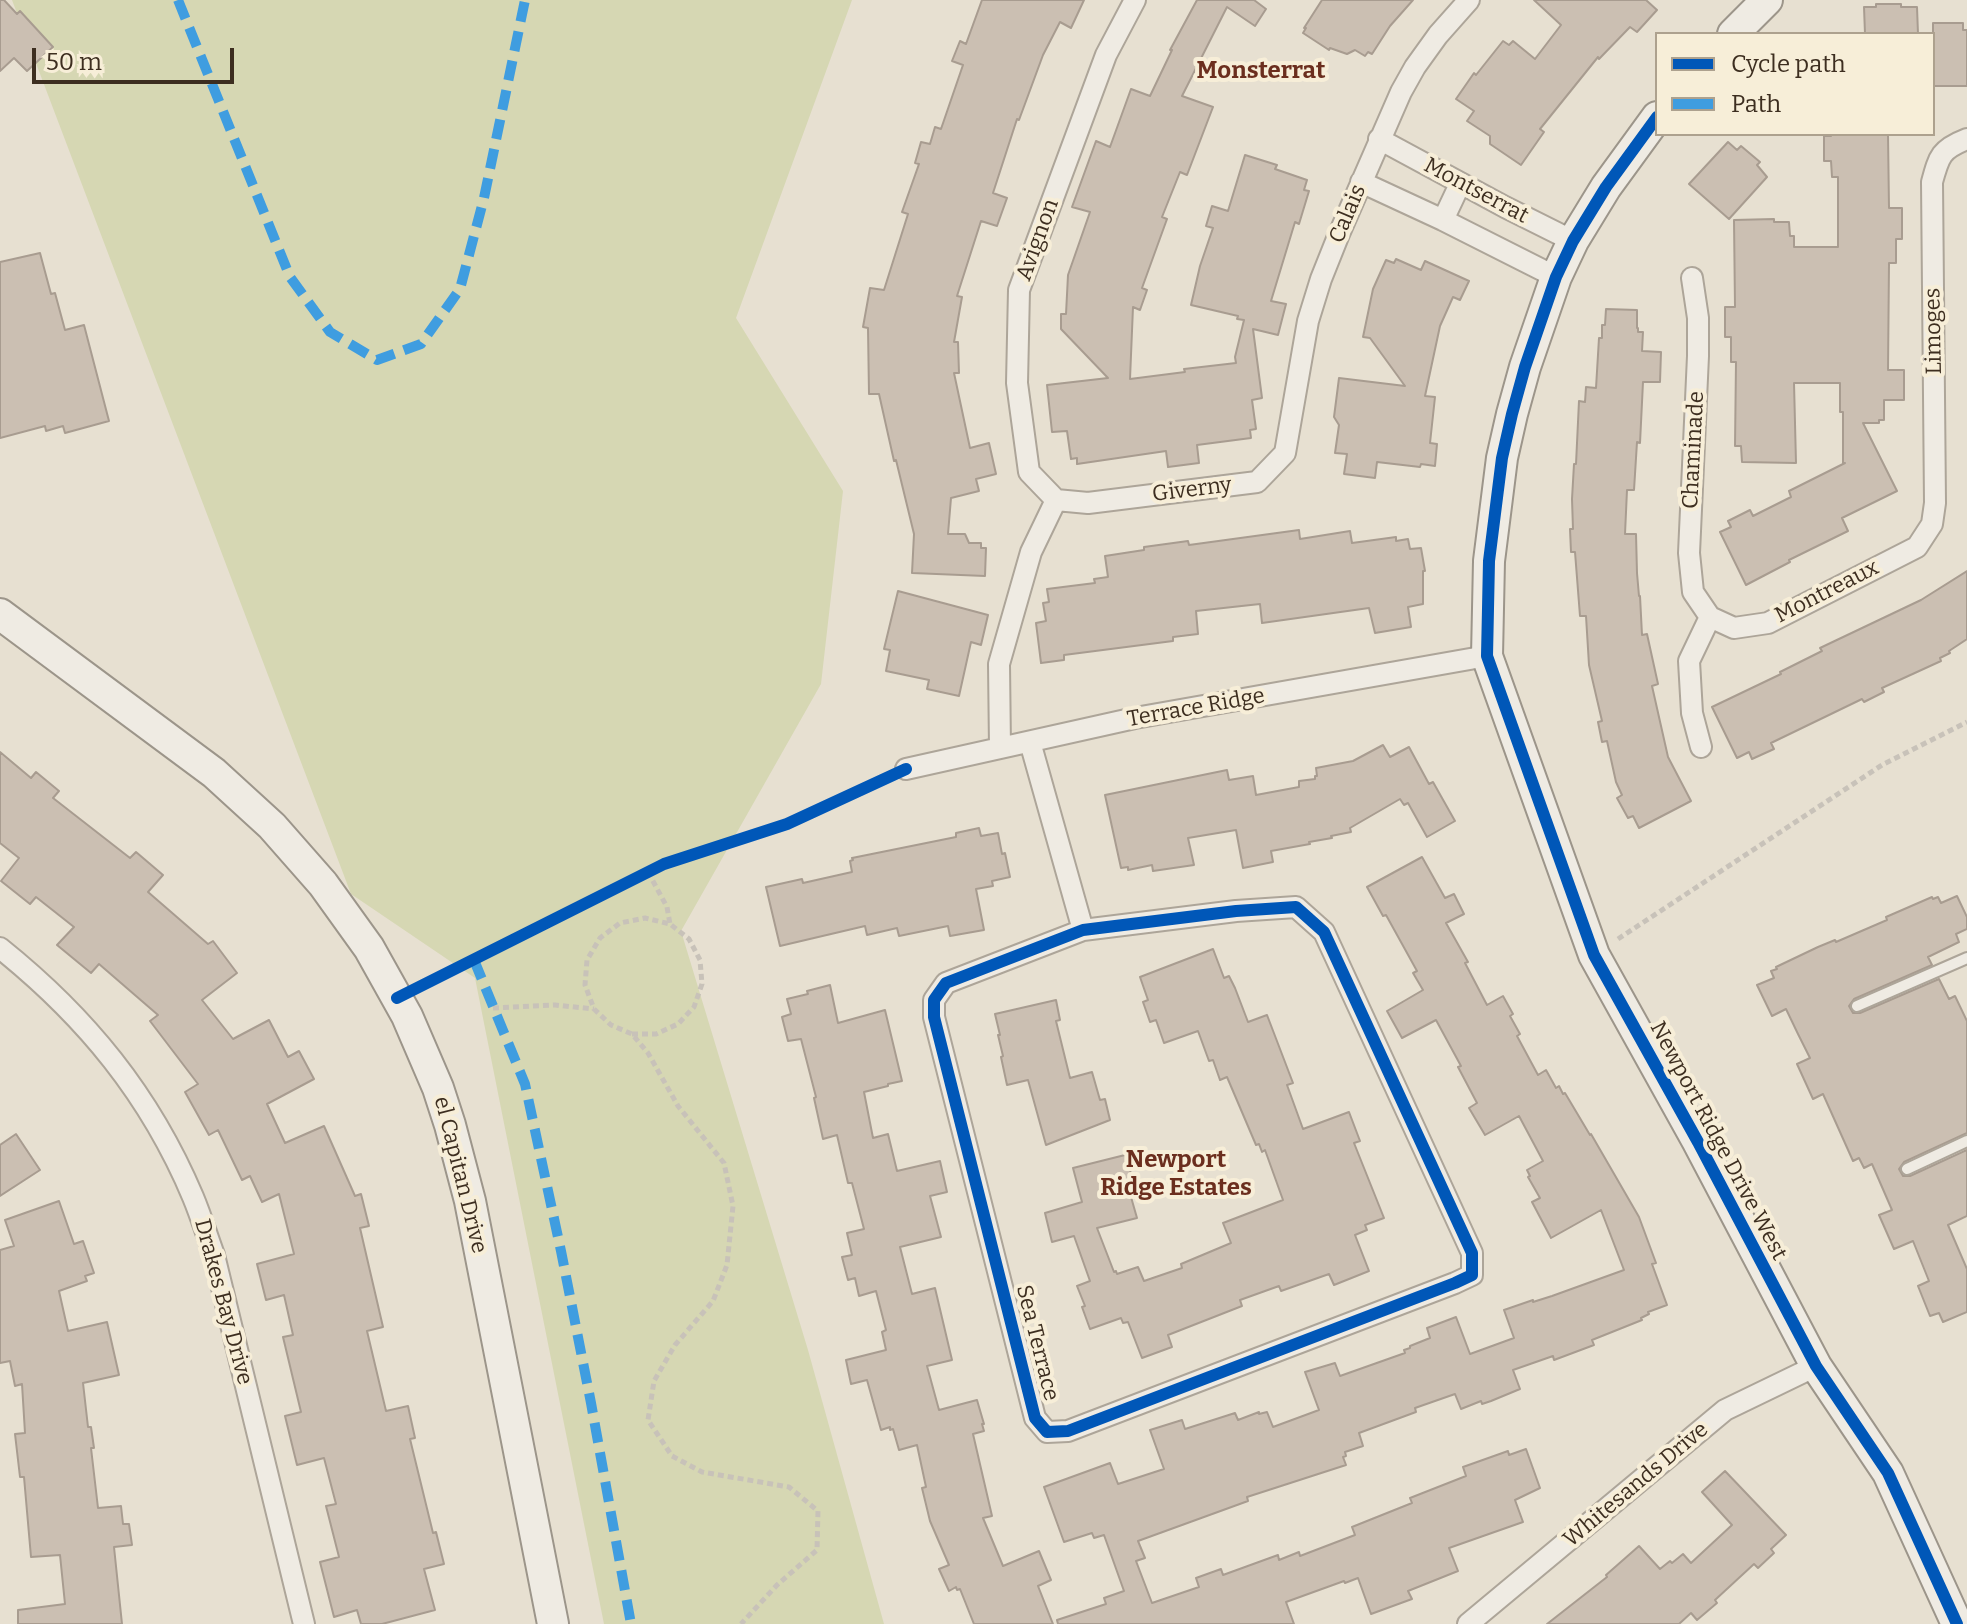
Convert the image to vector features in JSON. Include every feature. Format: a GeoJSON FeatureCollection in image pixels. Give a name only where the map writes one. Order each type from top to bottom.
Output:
{"type":"FeatureCollection","features":[{"type":"Feature","properties":{"kind":"street","name":"Avignon"},"geometry":{"type":"LineString","coordinates":[[1056,500],[1029,472],[1017,383],[1019,290],[1106,55],[1135,0]]}},
{"type":"Feature","properties":{"kind":"street","name":"Calais"},"geometry":{"type":"LineString","coordinates":[[1285,453],[1308,321],[1321,279],[1401,92],[1447,23],[1469,0]]}},
{"type":"Feature","properties":{"kind":"street"},"geometry":{"type":"LineString","coordinates":[[1735,32],[1767,0]]}},
{"type":"Feature","properties":{"kind":"street"},"geometry":{"type":"LineString","coordinates":[[1487,656],[1489,561],[1502,458],[1525,367],[1556,277],[1573,241],[1606,187],[1655,120]]}},
{"type":"Feature","properties":{"kind":"street","name":"Montserrat"},"geometry":{"type":"LineString","coordinates":[[1379,139],[1573,241]]}},
{"type":"Feature","properties":{"kind":"street","name":"Limoges"},"geometry":{"type":"LineString","coordinates":[[1932,524],[1935,503],[1932,182],[1938,158],[1960,142]]}},
{"type":"Feature","properties":{"kind":"street","name":"Montserrat"},"geometry":{"type":"LineString","coordinates":[[1361,182],[1556,277]]}},
{"type":"Feature","properties":{"kind":"street"},"geometry":{"type":"LineString","coordinates":[[1443,220],[1460,184]]}},
{"type":"Feature","properties":{"kind":"street","name":"Chaminade"},"geometry":{"type":"LineString","coordinates":[[1692,278],[1698,318],[1698,356],[1689,553],[1693,592],[1710,617]]}},
{"type":"Feature","properties":{"kind":"street","name":"Giverny"},"geometry":{"type":"LineString","coordinates":[[1056,500],[1088,503],[1257,482],[1285,453]]}},
{"type":"Feature","properties":{"kind":"street"},"geometry":{"type":"LineString","coordinates":[[1000,748],[999,664],[1031,552],[1056,500]]}},
{"type":"Feature","properties":{"kind":"street","name":"Montreaux"},"geometry":{"type":"LineString","coordinates":[[1710,617],[1734,628],[1768,623],[1917,547],[1932,524]]}},
{"type":"Feature","properties":{"kind":"street","name":"el Capitan Drive"},"geometry":{"type":"LineString","coordinates":[[0,614],[214,773],[272,826],[333,897],[369,948],[402,1007],[438,1088],[470,1201],[553,1624]]}},
{"type":"Feature","properties":{"kind":"street"},"geometry":{"type":"LineString","coordinates":[[1701,747],[1692,713],[1689,661],[1710,617]]}},
{"type":"Feature","properties":{"kind":"street","name":"Terrace Ridge"},"geometry":{"type":"LineString","coordinates":[[906,769],[1135,718],[1487,656]]}},
{"type":"Feature","properties":{"kind":"street","name":"Newport Ridge Drive West"},"geometry":{"type":"LineString","coordinates":[[1487,656],[1594,955],[1698,1142],[1816,1366],[1888,1473],[1957,1624]]}},
{"type":"Feature","properties":{"kind":"street"},"geometry":{"type":"LineString","coordinates":[[1030,742],[1083,930]]}},
{"type":"Feature","properties":{"kind":"street","name":"Sea Terrace"},"geometry":{"type":"LineString","coordinates":[[1296,907],[1324,932],[1472,1253],[1472,1275],[1068,1431],[1047,1432],[1035,1418],[934,1017],[934,1000],[946,983],[1083,930],[1236,911],[1296,907]]}},
{"type":"Feature","properties":{"kind":"street","name":"Drakes Bay Drive"},"geometry":{"type":"LineString","coordinates":[[0,948],[61,1000],[101,1045],[138,1093],[168,1144],[194,1199],[214,1255],[304,1624]]}},
{"type":"Feature","properties":{"kind":"street","name":"Whitesands Drive"},"geometry":{"type":"LineString","coordinates":[[1468,1624],[1725,1410],[1816,1366]]}},
{"type":"Feature","properties":{"kind":"lane"},"geometry":{"type":"LineString","coordinates":[[1857,1006],[1967,958]]}},
{"type":"Feature","properties":{"kind":"lane"},"geometry":{"type":"LineString","coordinates":[[1907,1169],[1967,1141]]}},
{"type":"Feature","properties":{"kind":"path"},"geometry":{"type":"LineString","coordinates":[[1594,955],[1882,765],[1967,722]]}},
{"type":"Feature","properties":{"kind":"path"},"geometry":{"type":"LineString","coordinates":[[647,873],[667,907],[670,924]]}},
{"type":"Feature","properties":{"kind":"path"},"geometry":{"type":"LineString","coordinates":[[645,918],[670,924],[689,939],[700,960],[702,984],[694,1007],[678,1024],[656,1034],[632,1034],[611,1025],[594,1009],[585,985],[587,960],[600,938],[620,923],[645,918]]}},
{"type":"Feature","properties":{"kind":"path"},"geometry":{"type":"LineString","coordinates":[[493,1008],[555,1005],[594,1009]]}},
{"type":"Feature","properties":{"kind":"path"},"geometry":{"type":"LineString","coordinates":[[632,1034],[648,1053],[678,1106],[724,1163],[733,1206],[727,1265],[713,1301],[675,1345],[654,1381],[648,1420],[672,1456],[702,1472],[789,1487],[818,1511],[817,1550],[777,1585],[741,1624]]}},
{"type":"Feature","properties":{"kind":"green space"},"geometry":{"type":"Polygon","coordinates":[[[12,0],[852,0],[736,318],[843,491],[821,684],[681,931],[808,1350],[884,1624],[604,1624],[475,978],[351,894],[12,0]]]}},
{"type":"Feature","properties":{"kind":"building"},"geometry":{"type":"Polygon","coordinates":[[[0,0],[4,0],[17,14],[20,11],[53,47],[27,71],[14,58],[0,71],[0,0]]]}},
{"type":"Feature","properties":{"kind":"building"},"geometry":{"type":"Polygon","coordinates":[[[982,0],[1084,0],[1071,28],[1060,22],[1043,55],[1017,119],[993,193],[1007,198],[997,226],[981,221],[957,296],[962,297],[954,342],[958,342],[959,373],[954,373],[970,448],[989,443],[996,474],[976,479],[979,491],[951,498],[948,534],[965,534],[969,543],[981,543],[981,548],[986,548],[985,576],[912,573],[914,534],[879,394],[869,394],[868,328],[863,327],[870,288],[884,290],[908,214],[902,212],[919,164],[915,163],[921,142],[930,144],[935,127],[941,129],[963,65],[952,61],[960,41],[966,44],[982,0]]]}},
{"type":"Feature","properties":{"kind":"building"},"geometry":{"type":"Polygon","coordinates":[[[1197,0],[1254,0],[1266,9],[1255,26],[1227,7],[1182,96],[1213,107],[1187,175],[1180,172],[1162,217],[1167,219],[1142,288],[1147,290],[1140,310],[1133,307],[1130,379],[1236,363],[1244,320],[1191,305],[1213,228],[1206,226],[1212,206],[1228,211],[1245,155],[1277,165],[1275,169],[1307,180],[1304,190],[1309,191],[1299,224],[1295,222],[1271,301],[1286,304],[1278,335],[1253,329],[1262,398],[1252,400],[1256,429],[1250,430],[1251,438],[1197,445],[1199,463],[1168,467],[1166,451],[1077,464],[1077,458],[1071,459],[1067,431],[1052,432],[1047,385],[1108,378],[1061,329],[1061,314],[1066,314],[1068,275],[1090,212],[1072,207],[1096,141],[1110,147],[1131,89],[1150,96],[1197,0]]]}},
{"type":"Feature","properties":{"kind":"building"},"geometry":{"type":"Polygon","coordinates":[[[1322,0],[1413,0],[1390,26],[1372,54],[1368,52],[1365,56],[1355,50],[1347,54],[1329,50],[1303,33],[1322,0]]]}},
{"type":"Feature","properties":{"kind":"building"},"geometry":{"type":"Polygon","coordinates":[[[1534,0],[1646,0],[1657,10],[1637,32],[1630,27],[1598,57],[1540,129],[1544,132],[1521,165],[1490,144],[1490,136],[1467,121],[1474,111],[1456,99],[1503,41],[1509,45],[1513,41],[1535,59],[1561,25],[1534,0]]]}},
{"type":"Feature","properties":{"kind":"building"},"geometry":{"type":"Polygon","coordinates":[[[1876,4],[1901,4],[1901,7],[1917,7],[1918,32],[1865,32],[1864,7],[1876,7],[1876,4]]]}},
{"type":"Feature","properties":{"kind":"building"},"geometry":{"type":"Polygon","coordinates":[[[1933,23],[1963,23],[1963,30],[1967,30],[1967,86],[1935,86],[1933,23]]]}},
{"type":"Feature","properties":{"kind":"building"},"geometry":{"type":"Polygon","coordinates":[[[1824,136],[1888,136],[1889,208],[1902,208],[1902,239],[1896,239],[1896,263],[1889,263],[1888,370],[1904,370],[1904,400],[1884,400],[1884,420],[1863,423],[1897,491],[1842,518],[1848,531],[1746,585],[1720,532],[1731,527],[1728,521],[1750,510],[1753,516],[1791,497],[1789,491],[1845,463],[1840,383],[1794,383],[1796,463],[1742,462],[1741,446],[1735,446],[1736,362],[1731,362],[1731,337],[1725,337],[1725,307],[1735,307],[1734,220],[1774,219],[1774,222],[1789,222],[1794,247],[1838,247],[1838,177],[1832,177],[1831,161],[1824,161],[1824,136]]]}},
{"type":"Feature","properties":{"kind":"building"},"geometry":{"type":"Polygon","coordinates":[[[1728,142],[1737,150],[1741,146],[1760,162],[1757,165],[1767,177],[1729,219],[1689,184],[1728,142]]]}},
{"type":"Feature","properties":{"kind":"building"},"geometry":{"type":"Polygon","coordinates":[[[40,253],[65,330],[84,325],[109,421],[65,433],[63,426],[46,431],[45,426],[0,438],[0,262],[40,253]]]}},
{"type":"Feature","properties":{"kind":"building"},"geometry":{"type":"Polygon","coordinates":[[[1396,259],[1421,270],[1425,261],[1469,281],[1460,300],[1453,297],[1440,326],[1425,396],[1435,397],[1430,443],[1437,444],[1435,466],[1377,462],[1375,478],[1344,474],[1347,454],[1335,453],[1339,425],[1334,417],[1339,378],[1405,386],[1370,338],[1363,337],[1373,289],[1386,260],[1394,263],[1396,259]]]}},
{"type":"Feature","properties":{"kind":"building"},"geometry":{"type":"Polygon","coordinates":[[[1606,309],[1637,310],[1638,332],[1643,332],[1642,351],[1661,352],[1660,382],[1643,382],[1640,443],[1637,442],[1634,490],[1627,490],[1625,534],[1636,534],[1642,635],[1647,634],[1658,684],[1652,686],[1668,757],[1691,801],[1639,828],[1633,816],[1628,818],[1617,798],[1622,795],[1607,741],[1602,742],[1598,722],[1602,721],[1589,665],[1586,616],[1580,616],[1575,552],[1571,552],[1579,401],[1585,402],[1586,387],[1596,388],[1599,338],[1602,338],[1606,309]]]}},
{"type":"Feature","properties":{"kind":"building"},"geometry":{"type":"Polygon","coordinates":[[[1299,530],[1300,539],[1350,531],[1352,543],[1396,537],[1396,541],[1408,539],[1410,549],[1421,548],[1425,571],[1423,604],[1408,607],[1411,627],[1375,633],[1369,608],[1262,623],[1260,604],[1196,611],[1198,634],[1173,637],[1173,641],[1064,655],[1064,660],[1041,663],[1036,623],[1046,621],[1043,603],[1049,602],[1047,589],[1095,583],[1094,579],[1108,577],[1105,556],[1188,541],[1189,545],[1299,530]]]}},
{"type":"Feature","properties":{"kind":"building"},"geometry":{"type":"Polygon","coordinates":[[[1967,571],[1967,639],[1940,658],[1941,661],[1882,688],[1884,692],[1864,702],[1862,699],[1771,743],[1774,749],[1752,759],[1749,752],[1737,758],[1712,707],[1781,674],[1822,651],[1820,648],[1921,600],[1967,571]]]}},
{"type":"Feature","properties":{"kind":"building"},"geometry":{"type":"Polygon","coordinates":[[[898,591],[988,615],[981,645],[971,642],[959,696],[927,689],[929,680],[886,671],[890,650],[884,649],[898,591]]]}},
{"type":"Feature","properties":{"kind":"building"},"geometry":{"type":"Polygon","coordinates":[[[1383,745],[1390,757],[1409,747],[1429,784],[1433,782],[1455,821],[1427,837],[1408,803],[1404,805],[1400,799],[1350,828],[1351,832],[1271,851],[1273,862],[1243,868],[1236,830],[1188,838],[1194,865],[1153,871],[1152,865],[1128,870],[1128,867],[1121,868],[1105,795],[1227,770],[1229,780],[1253,776],[1256,795],[1299,787],[1299,781],[1315,779],[1316,768],[1353,761],[1383,745]]]}},
{"type":"Feature","properties":{"kind":"building"},"geometry":{"type":"Polygon","coordinates":[[[0,752],[31,778],[36,772],[59,791],[53,798],[130,858],[136,852],[163,875],[148,892],[208,944],[213,941],[237,973],[202,1000],[233,1039],[269,1020],[288,1057],[299,1051],[314,1079],[267,1104],[285,1143],[324,1126],[355,1196],[361,1194],[369,1226],[360,1228],[383,1327],[367,1331],[386,1411],[408,1406],[415,1438],[410,1439],[433,1533],[436,1532],[444,1564],[424,1569],[435,1610],[382,1624],[361,1624],[357,1610],[334,1617],[320,1562],[339,1557],[326,1506],[336,1504],[324,1458],[297,1465],[285,1416],[301,1412],[283,1337],[293,1335],[284,1295],[266,1300],[257,1264],[294,1254],[279,1194],[262,1202],[250,1176],[242,1180],[218,1130],[209,1135],[185,1092],[198,1084],[150,1021],[158,1015],[99,964],[91,973],[57,945],[74,927],[36,897],[30,904],[1,881],[19,858],[0,843],[0,752]]]}},
{"type":"Feature","properties":{"kind":"building"},"geometry":{"type":"Polygon","coordinates":[[[979,828],[981,836],[998,833],[1010,877],[992,881],[993,886],[976,889],[984,930],[950,936],[948,926],[899,936],[897,928],[867,935],[865,926],[780,946],[766,887],[802,879],[803,883],[852,872],[852,858],[956,837],[956,833],[979,828]]]}},
{"type":"Feature","properties":{"kind":"building"},"geometry":{"type":"Polygon","coordinates":[[[1422,857],[1445,898],[1454,894],[1464,914],[1446,923],[1487,1005],[1503,996],[1520,1034],[1517,1036],[1538,1075],[1546,1070],[1556,1088],[1559,1086],[1565,1093],[1639,1217],[1667,1305],[1648,1312],[1642,1320],[1592,1340],[1594,1345],[1554,1360],[1553,1356],[1513,1370],[1520,1389],[1461,1409],[1455,1394],[1415,1408],[1416,1412],[1359,1433],[1363,1446],[1345,1452],[1346,1465],[1247,1497],[1248,1501],[1138,1541],[1145,1558],[1136,1561],[1152,1603],[1199,1587],[1196,1578],[1221,1569],[1223,1575],[1278,1555],[1279,1560],[1299,1552],[1300,1556],[1355,1535],[1352,1527],[1412,1503],[1410,1498],[1466,1476],[1463,1467],[1508,1451],[1509,1455],[1526,1449],[1540,1488],[1515,1500],[1523,1522],[1449,1548],[1458,1571],[1408,1591],[1412,1599],[1371,1614],[1358,1578],[1286,1602],[1294,1624],[1058,1624],[1057,1620],[1106,1604],[1104,1598],[1124,1591],[1104,1535],[1094,1538],[1092,1533],[1064,1542],[1044,1487],[1110,1463],[1118,1484],[1164,1469],[1150,1430],[1182,1420],[1185,1429],[1235,1413],[1238,1420],[1259,1412],[1267,1412],[1273,1427],[1319,1410],[1305,1372],[1335,1363],[1340,1376],[1405,1353],[1404,1350],[1410,1346],[1430,1338],[1427,1328],[1456,1317],[1470,1354],[1514,1338],[1504,1310],[1624,1270],[1601,1210],[1551,1238],[1532,1202],[1540,1198],[1527,1170],[1543,1161],[1519,1116],[1485,1135],[1469,1108],[1477,1103],[1436,1020],[1402,1038],[1387,1011],[1423,990],[1413,973],[1417,971],[1367,887],[1422,857]]]}},
{"type":"Feature","properties":{"kind":"building"},"geometry":{"type":"Polygon","coordinates":[[[1957,896],[1967,917],[1967,929],[1956,934],[1959,942],[1928,957],[1932,965],[1854,999],[1849,1006],[1853,1013],[1860,1013],[1939,979],[1949,999],[1955,996],[1967,1021],[1967,1133],[1904,1162],[1899,1169],[1903,1176],[1910,1176],[1967,1150],[1967,1216],[1948,1225],[1967,1269],[1967,1312],[1943,1322],[1939,1313],[1930,1316],[1918,1286],[1929,1281],[1913,1241],[1894,1249],[1879,1215],[1892,1210],[1872,1164],[1864,1168],[1859,1158],[1853,1161],[1823,1094],[1813,1099],[1797,1064],[1810,1058],[1786,1009],[1772,1016],[1757,985],[1774,978],[1771,971],[1776,967],[1818,947],[1887,920],[1886,917],[1932,897],[1938,897],[1941,903],[1957,896]]]}},
{"type":"Feature","properties":{"kind":"building"},"geometry":{"type":"Polygon","coordinates":[[[1213,949],[1224,978],[1229,976],[1235,988],[1248,1022],[1267,1015],[1293,1083],[1287,1085],[1303,1129],[1349,1112],[1360,1141],[1354,1143],[1384,1218],[1365,1225],[1367,1230],[1355,1235],[1369,1271],[1334,1285],[1329,1274],[1281,1291],[1279,1286],[1240,1300],[1242,1306],[1168,1335],[1172,1347],[1142,1358],[1128,1322],[1123,1323],[1121,1318],[1090,1329],[1077,1286],[1090,1281],[1074,1236],[1052,1242],[1045,1213],[1082,1202],[1073,1168],[1125,1155],[1138,1195],[1131,1197],[1137,1218],[1097,1228],[1114,1272],[1117,1274],[1138,1267],[1144,1281],[1182,1268],[1181,1264],[1231,1243],[1223,1223],[1283,1200],[1265,1150],[1262,1152],[1259,1144],[1256,1145],[1227,1077],[1220,1080],[1198,1031],[1164,1043],[1156,1020],[1150,1022],[1143,1002],[1148,1000],[1140,977],[1213,949]]]}},
{"type":"Feature","properties":{"kind":"building"},"geometry":{"type":"Polygon","coordinates":[[[830,985],[838,1023],[885,1010],[902,1081],[864,1092],[873,1138],[888,1134],[897,1171],[940,1161],[947,1192],[930,1196],[941,1237],[900,1247],[912,1294],[935,1288],[952,1360],[927,1366],[939,1410],[977,1400],[984,1431],[973,1434],[992,1516],[983,1518],[1003,1566],[1039,1551],[1051,1580],[1038,1586],[1053,1624],[974,1624],[960,1589],[956,1587],[949,1591],[939,1569],[949,1565],[930,1521],[917,1445],[899,1450],[893,1429],[881,1430],[867,1380],[851,1384],[846,1360],[886,1350],[882,1332],[886,1330],[876,1291],[859,1296],[855,1278],[848,1280],[842,1257],[852,1255],[847,1233],[864,1229],[852,1183],[848,1183],[837,1135],[823,1139],[801,1039],[788,1041],[782,1017],[791,1014],[787,999],[830,985]]]}},
{"type":"Feature","properties":{"kind":"building"},"geometry":{"type":"Polygon","coordinates":[[[1056,1000],[1060,1020],[1056,1021],[1070,1078],[1092,1072],[1100,1100],[1105,1099],[1110,1120],[1046,1145],[1028,1080],[1007,1085],[995,1014],[1056,1000]]]}},
{"type":"Feature","properties":{"kind":"building"},"geometry":{"type":"Polygon","coordinates":[[[16,1134],[40,1170],[0,1196],[0,1145],[16,1134]]]}},
{"type":"Feature","properties":{"kind":"building"},"geometry":{"type":"Polygon","coordinates":[[[59,1201],[74,1244],[83,1241],[94,1273],[85,1276],[87,1281],[59,1291],[68,1331],[107,1322],[119,1375],[83,1383],[88,1427],[91,1427],[94,1448],[91,1448],[98,1508],[121,1506],[123,1524],[129,1524],[132,1545],[114,1547],[122,1624],[18,1624],[18,1610],[65,1604],[60,1555],[31,1557],[24,1477],[20,1477],[15,1434],[25,1433],[22,1384],[15,1386],[10,1361],[0,1363],[0,1250],[14,1246],[5,1220],[59,1201]]]}},
{"type":"Feature","properties":{"kind":"building"},"geometry":{"type":"Polygon","coordinates":[[[1725,1471],[1786,1535],[1771,1549],[1774,1553],[1758,1568],[1754,1564],[1697,1620],[1691,1613],[1679,1624],[1547,1624],[1607,1577],[1639,1546],[1660,1569],[1683,1554],[1691,1563],[1732,1525],[1702,1492],[1725,1471]]]}},
{"type":"Feature","properties":{"kind":"marked path"},"geometry":{"type":"LineString","coordinates":[[178,0],[290,277],[330,332],[377,360],[421,344],[460,289],[484,198],[525,0]]}},
{"type":"Feature","properties":{"kind":"marked path"},"geometry":{"type":"LineString","coordinates":[[474,960],[525,1084],[591,1403],[631,1624]]}},
{"type":"Feature","properties":{"kind":"cycle path"},"geometry":{"type":"LineString","coordinates":[[1655,120],[1606,187],[1573,241],[1556,277],[1525,367],[1502,458],[1489,561],[1487,656],[1594,955],[1698,1142],[1816,1366],[1888,1473],[1957,1624]]}},
{"type":"Feature","properties":{"kind":"cycle path"},"geometry":{"type":"LineString","coordinates":[[397,998],[664,864],[787,824],[906,769]]}},
{"type":"Feature","properties":{"kind":"cycle path"},"geometry":{"type":"LineString","coordinates":[[1296,907],[1324,932],[1472,1253],[1472,1275],[1068,1431],[1047,1432],[1035,1418],[934,1017],[934,1000],[946,983],[1083,930],[1236,911],[1296,907]]}},
{"type":"Feature","properties":{"kind":"district","name":"Monsterrat"},"geometry":{"type":"Point","coordinates":[1261,71]}},
{"type":"Feature","properties":{"kind":"district","name":"Newport Ridge Estates"},"geometry":{"type":"Point","coordinates":[1176,1174]}}]}
